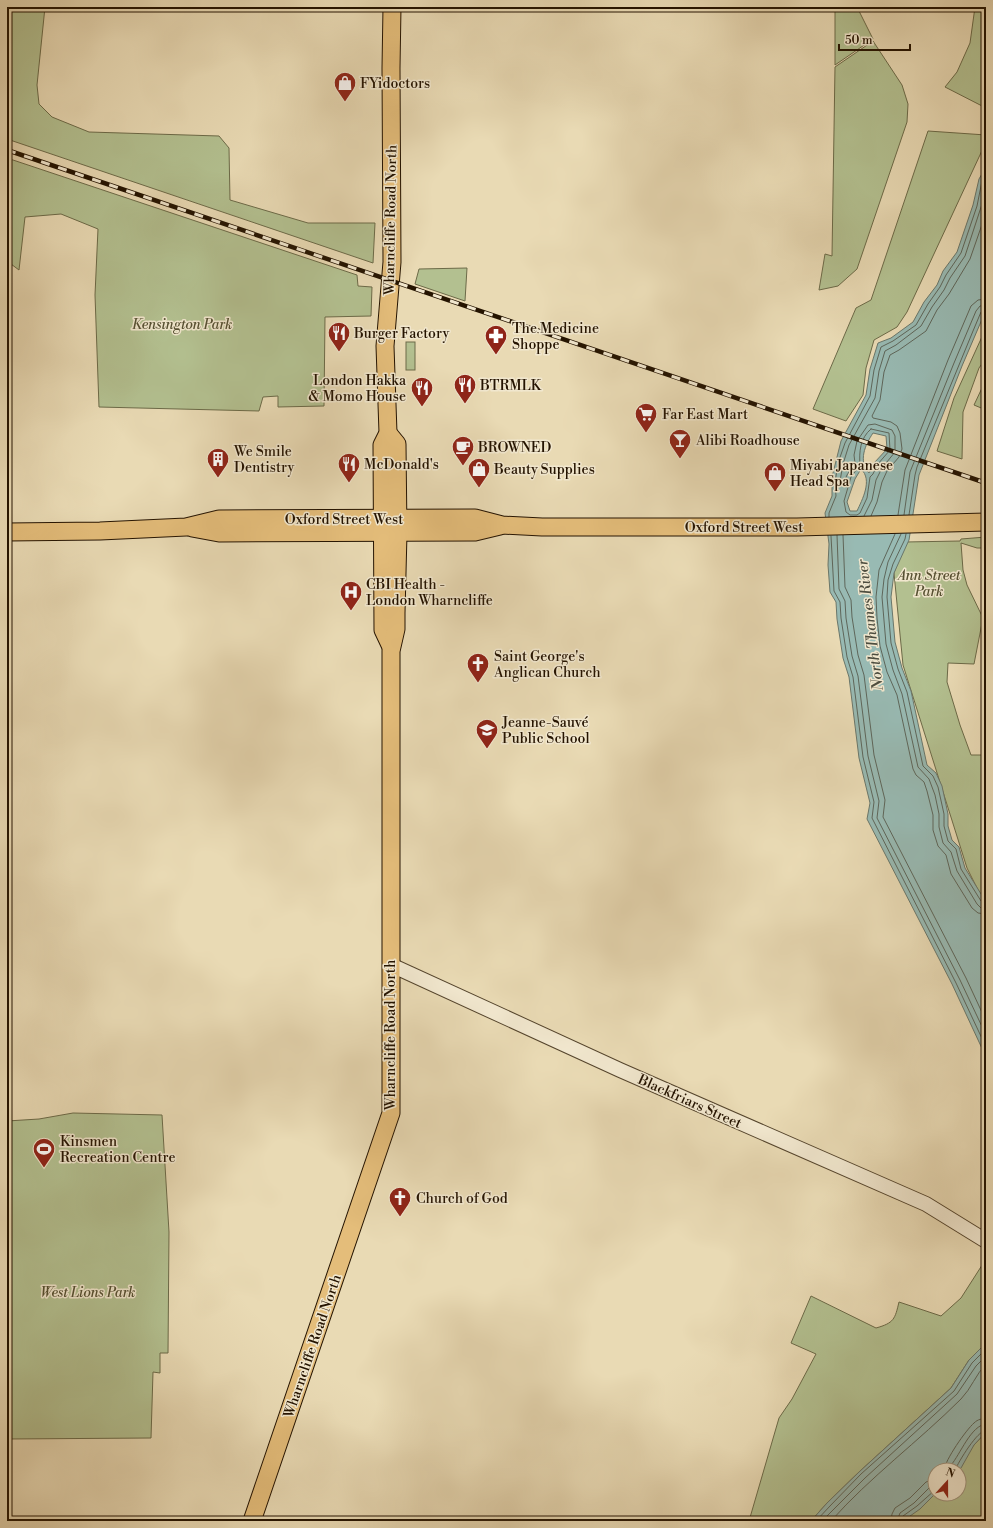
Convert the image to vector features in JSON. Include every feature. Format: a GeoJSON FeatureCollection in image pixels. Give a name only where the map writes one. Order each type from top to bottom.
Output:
{"type":"FeatureCollection","features":[{"type":"Feature","properties":{"kind":"main road","name":"Wharncliffe Road North"},"geometry":{"type":"LineString","coordinates":[[252,1521],[391,1113],[391,647],[383,630],[390,526],[382,445],[388,433],[385,346],[392,262],[392,7]]}},
{"type":"Feature","properties":{"kind":"main road","name":"Oxford Street West"},"geometry":{"type":"LineString","coordinates":[[7,532],[100,531],[186,527],[219,519],[390,526],[475,518],[502,525],[542,527],[797,527],[986,522]]}},
{"type":"Feature","properties":{"kind":"street","name":"Blackfriars Street"},"geometry":{"type":"LineString","coordinates":[[391,965],[620,1070],[926,1204],[986,1241]]}},
{"type":"Feature","properties":{"kind":"green space"},"geometry":{"type":"Polygon","coordinates":[[[45,7],[37,85],[39,104],[52,117],[89,132],[219,136],[229,148],[230,200],[308,223],[375,223],[373,263],[7,139],[7,10],[45,7]]]}},
{"type":"Feature","properties":{"kind":"green space"},"geometry":{"type":"Polygon","coordinates":[[[835,7],[855,7],[859,11],[873,39],[835,65],[835,7]]]}},
{"type":"Feature","properties":{"kind":"green space"},"geometry":{"type":"Polygon","coordinates":[[[975,7],[986,7],[986,108],[945,87],[957,72],[970,43],[975,7]]]}},
{"type":"Feature","properties":{"kind":"green space"},"geometry":{"type":"Polygon","coordinates":[[[873,41],[902,85],[908,104],[907,122],[857,269],[838,286],[819,290],[825,254],[832,256],[835,67],[873,41]]]}},
{"type":"Feature","properties":{"kind":"green space"},"geometry":{"type":"Polygon","coordinates":[[[928,131],[986,135],[986,142],[907,312],[897,327],[874,340],[866,368],[863,395],[846,421],[813,409],[856,308],[871,300],[928,131]]]}},
{"type":"Feature","properties":{"kind":"green space","name":"Kensington Park"},"geometry":{"type":"Polygon","coordinates":[[[7,158],[357,275],[358,286],[372,287],[371,316],[325,317],[324,406],[278,407],[278,396],[263,397],[259,411],[99,407],[95,295],[98,229],[61,214],[25,217],[19,270],[7,261],[7,158]]]}},
{"type":"Feature","properties":{"kind":"green space"},"geometry":{"type":"Polygon","coordinates":[[[467,268],[465,301],[415,284],[419,269],[467,268]]]}},
{"type":"Feature","properties":{"kind":"green space"},"geometry":{"type":"Polygon","coordinates":[[[986,328],[986,358],[979,368],[963,412],[962,459],[937,451],[954,398],[986,328]]]}},
{"type":"Feature","properties":{"kind":"green space"},"geometry":{"type":"Polygon","coordinates":[[[406,342],[415,342],[415,370],[406,370],[406,342]]]}},
{"type":"Feature","properties":{"kind":"green space"},"geometry":{"type":"Polygon","coordinates":[[[982,388],[986,389],[986,410],[974,405],[982,388]]]}},
{"type":"Feature","properties":{"kind":"green space","name":"Ann Street Park"},"geometry":{"type":"Polygon","coordinates":[[[986,537],[986,548],[977,548],[961,543],[963,570],[967,585],[983,618],[974,664],[948,663],[947,682],[971,755],[986,755],[986,906],[967,868],[903,665],[894,573],[905,542],[960,541],[961,539],[986,537]]]}},
{"type":"Feature","properties":{"kind":"green space","name":"West Lions Park"},"geometry":{"type":"Polygon","coordinates":[[[73,1113],[162,1115],[169,1232],[168,1353],[160,1353],[160,1373],[153,1372],[151,1438],[7,1439],[7,1121],[39,1119],[73,1113]]]}},
{"type":"Feature","properties":{"kind":"green space"},"geometry":{"type":"Polygon","coordinates":[[[986,1259],[986,1341],[969,1360],[951,1388],[859,1472],[811,1521],[749,1521],[779,1418],[792,1399],[816,1354],[791,1343],[811,1296],[876,1328],[893,1320],[899,1302],[941,1316],[961,1298],[986,1259]]]}},
{"type":"Feature","properties":{"kind":"green space"},"geometry":{"type":"Polygon","coordinates":[[[986,1432],[986,1521],[902,1521],[927,1501],[927,1502],[967,1502],[967,1462],[958,1462],[986,1432]]]}},
{"type":"Feature","properties":{"kind":"water","name":"North Thames River"},"geometry":{"type":"Polygon","coordinates":[[[986,167],[986,310],[919,475],[909,540],[894,573],[891,597],[895,642],[902,668],[911,691],[927,765],[936,773],[942,786],[948,814],[948,826],[952,840],[959,847],[965,868],[986,902],[986,1057],[952,984],[867,819],[870,803],[859,758],[849,677],[843,658],[836,602],[830,592],[828,565],[829,544],[825,513],[832,496],[832,477],[841,441],[866,395],[870,369],[878,343],[891,338],[913,322],[924,302],[937,285],[943,271],[957,252],[973,205],[979,179],[986,167]],[[873,433],[865,448],[863,458],[869,473],[874,463],[887,449],[886,436],[873,433]],[[861,469],[855,479],[847,502],[850,511],[857,511],[865,490],[866,479],[861,469]]]}},
{"type":"Feature","properties":{"kind":"water"},"geometry":{"type":"Polygon","coordinates":[[[986,1341],[986,1432],[974,1445],[964,1462],[927,1462],[927,1502],[903,1521],[811,1521],[859,1472],[951,1388],[969,1360],[986,1341]]]}},
{"type":"Feature","properties":{"kind":"railway"},"geometry":{"type":"LineString","coordinates":[[7,150],[986,483]]}},
{"type":"Feature","properties":{"kind":"place","name":"FYidoctors"},"geometry":{"type":"Point","coordinates":[345,102]}},
{"type":"Feature","properties":{"kind":"place","name":"Burger Factory"},"geometry":{"type":"Point","coordinates":[339,352]}},
{"type":"Feature","properties":{"kind":"place","name":"The Medicine Shoppe"},"geometry":{"type":"Point","coordinates":[496,356]}},
{"type":"Feature","properties":{"kind":"place","name":"BTRMLK"},"geometry":{"type":"Point","coordinates":[465,404]}},
{"type":"Feature","properties":{"kind":"place","name":"London Hakka & Momo House"},"geometry":{"type":"Point","coordinates":[422,408]}},
{"type":"Feature","properties":{"kind":"place","name":"Far East Mart"},"geometry":{"type":"Point","coordinates":[646,434]}},
{"type":"Feature","properties":{"kind":"place","name":"Alibi Roadhouse"},"geometry":{"type":"Point","coordinates":[680,460]}},
{"type":"Feature","properties":{"kind":"place","name":"BROWNED"},"geometry":{"type":"Point","coordinates":[463,466]}},
{"type":"Feature","properties":{"kind":"place","name":"We Smile Dentistry"},"geometry":{"type":"Point","coordinates":[218,478]}},
{"type":"Feature","properties":{"kind":"place","name":"McDonald's"},"geometry":{"type":"Point","coordinates":[349,484]}},
{"type":"Feature","properties":{"kind":"place","name":"Beauty Supplies"},"geometry":{"type":"Point","coordinates":[479,488]}},
{"type":"Feature","properties":{"kind":"place","name":"Miyabi Japanese Head Spa"},"geometry":{"type":"Point","coordinates":[775,492]}},
{"type":"Feature","properties":{"kind":"place","name":"CBI Health - London Wharncliffe"},"geometry":{"type":"Point","coordinates":[351,612]}},
{"type":"Feature","properties":{"kind":"place","name":"Saint George's Anglican Church"},"geometry":{"type":"Point","coordinates":[478,684]}},
{"type":"Feature","properties":{"kind":"place","name":"Jeanne-Sauvé Public School"},"geometry":{"type":"Point","coordinates":[487,750]}},
{"type":"Feature","properties":{"kind":"place","name":"Kinsmen Recreation Centre"},"geometry":{"type":"Point","coordinates":[44,1168]}},
{"type":"Feature","properties":{"kind":"place","name":"Church of God"},"geometry":{"type":"Point","coordinates":[400,1218]}}]}
